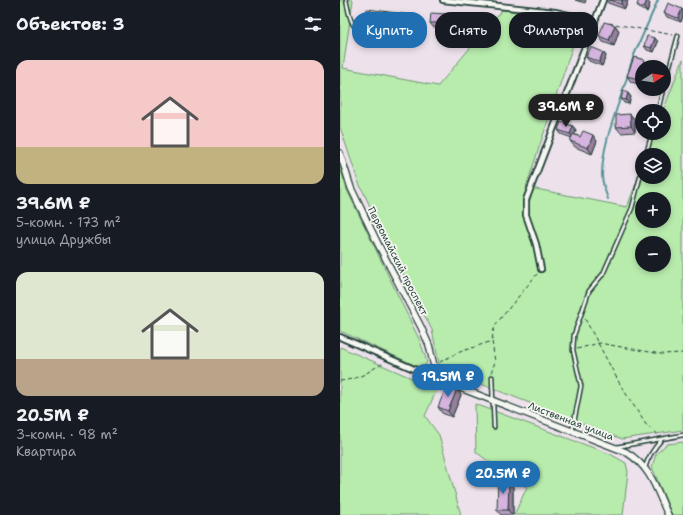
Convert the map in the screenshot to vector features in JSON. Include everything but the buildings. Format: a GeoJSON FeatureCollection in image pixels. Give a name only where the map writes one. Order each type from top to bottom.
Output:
{"type":"FeatureCollection","features":[{"type":"Feature","properties":{"kind":"street"},"geometry":{"type":"LineString","coordinates":[[443,0],[555,12]]}},
{"type":"Feature","properties":{"kind":"street"},"geometry":{"type":"LineString","coordinates":[[598,13],[603,0]]}},
{"type":"Feature","properties":{"kind":"street"},"geometry":{"type":"LineString","coordinates":[[541,269],[536,244],[526,215],[526,200],[585,48]]}},
{"type":"Feature","properties":{"kind":"street","name":"Первомайский проспект"},"geometry":{"type":"LineString","coordinates":[[340,153],[351,188],[378,244],[422,327],[429,345],[437,379]]}},
{"type":"Feature","properties":{"kind":"street"},"geometry":{"type":"LineString","coordinates":[[340,337],[437,379]]}},
{"type":"Feature","properties":{"kind":"street","name":"Лиственная улица"},"geometry":{"type":"LineString","coordinates":[[437,379],[614,447],[635,458],[646,468],[668,515]]}},
{"type":"Feature","properties":{"kind":"lane"},"geometry":{"type":"LineString","coordinates":[[346,0],[352,21]]}},
{"type":"Feature","properties":{"kind":"lane"},"geometry":{"type":"LineString","coordinates":[[671,62],[678,36]]}},
{"type":"Feature","properties":{"kind":"lane"},"geometry":{"type":"LineString","coordinates":[[572,432],[581,386],[573,350],[574,335],[588,291],[603,274],[632,208],[638,184]]}},
{"type":"Feature","properties":{"kind":"lane"},"geometry":{"type":"LineString","coordinates":[[492,377],[494,427]]}},
{"type":"Feature","properties":{"kind":"lane"},"geometry":{"type":"LineString","coordinates":[[614,447],[662,438],[683,436]]}},
{"type":"Feature","properties":{"kind":"lane"},"geometry":{"type":"LineString","coordinates":[[646,468],[653,448],[662,438]]}},
{"type":"Feature","properties":{"kind":"path"},"geometry":{"type":"LineString","coordinates":[[610,24],[678,36]]}},
{"type":"Feature","properties":{"kind":"path"},"geometry":{"type":"LineString","coordinates":[[492,377],[491,372],[495,362],[492,341],[496,324],[541,269]]}},
{"type":"Feature","properties":{"kind":"path"},"geometry":{"type":"LineString","coordinates":[[581,312],[621,386],[647,426],[662,438]]}},
{"type":"Feature","properties":{"kind":"path"},"geometry":{"type":"LineString","coordinates":[[434,365],[457,353],[492,341]]}},
{"type":"Feature","properties":{"kind":"path"},"geometry":{"type":"LineString","coordinates":[[573,350],[599,343],[661,354],[683,353]]}},
{"type":"Feature","properties":{"kind":"path"},"geometry":{"type":"LineString","coordinates":[[340,381],[352,380],[365,374],[380,364],[389,362]]}},
{"type":"Feature","properties":{"kind":"green space"},"geometry":{"type":"Polygon","coordinates":[[[340,0],[353,0],[343,68],[438,86],[470,48],[501,48],[500,12],[502,10],[520,12],[509,12],[509,48],[572,48],[526,187],[627,207],[636,184],[671,184],[671,148],[650,148],[652,140],[671,140],[671,104],[666,104],[669,96],[671,96],[671,90],[683,59],[683,430],[622,439],[440,368],[432,330],[358,181],[340,127],[340,0]]]}},
{"type":"Feature","properties":{"kind":"green space"},"geometry":{"type":"Polygon","coordinates":[[[340,167],[347,190],[420,341],[427,362],[423,369],[340,331],[340,167]]]}},
{"type":"Feature","properties":{"kind":"green space"},"geometry":{"type":"Polygon","coordinates":[[[340,347],[437,389],[425,416],[439,435],[461,515],[340,515],[340,347]]]}},
{"type":"Feature","properties":{"kind":"green space"},"geometry":{"type":"Polygon","coordinates":[[[475,404],[610,454],[626,463],[628,472],[623,515],[514,515],[527,487],[515,481],[476,452],[475,404]]]}},
{"type":"Feature","properties":{"kind":"green space"},"geometry":{"type":"Polygon","coordinates":[[[683,442],[683,515],[672,515],[652,467],[656,454],[667,444],[683,442]]]}},
{"type":"Feature","properties":{"kind":"waterway"},"geometry":{"type":"LineString","coordinates":[[629,70],[658,0]]}},
{"type":"Feature","properties":{"kind":"waterway"},"geometry":{"type":"LineString","coordinates":[[608,199],[602,175],[605,150],[628,74]]}}]}
